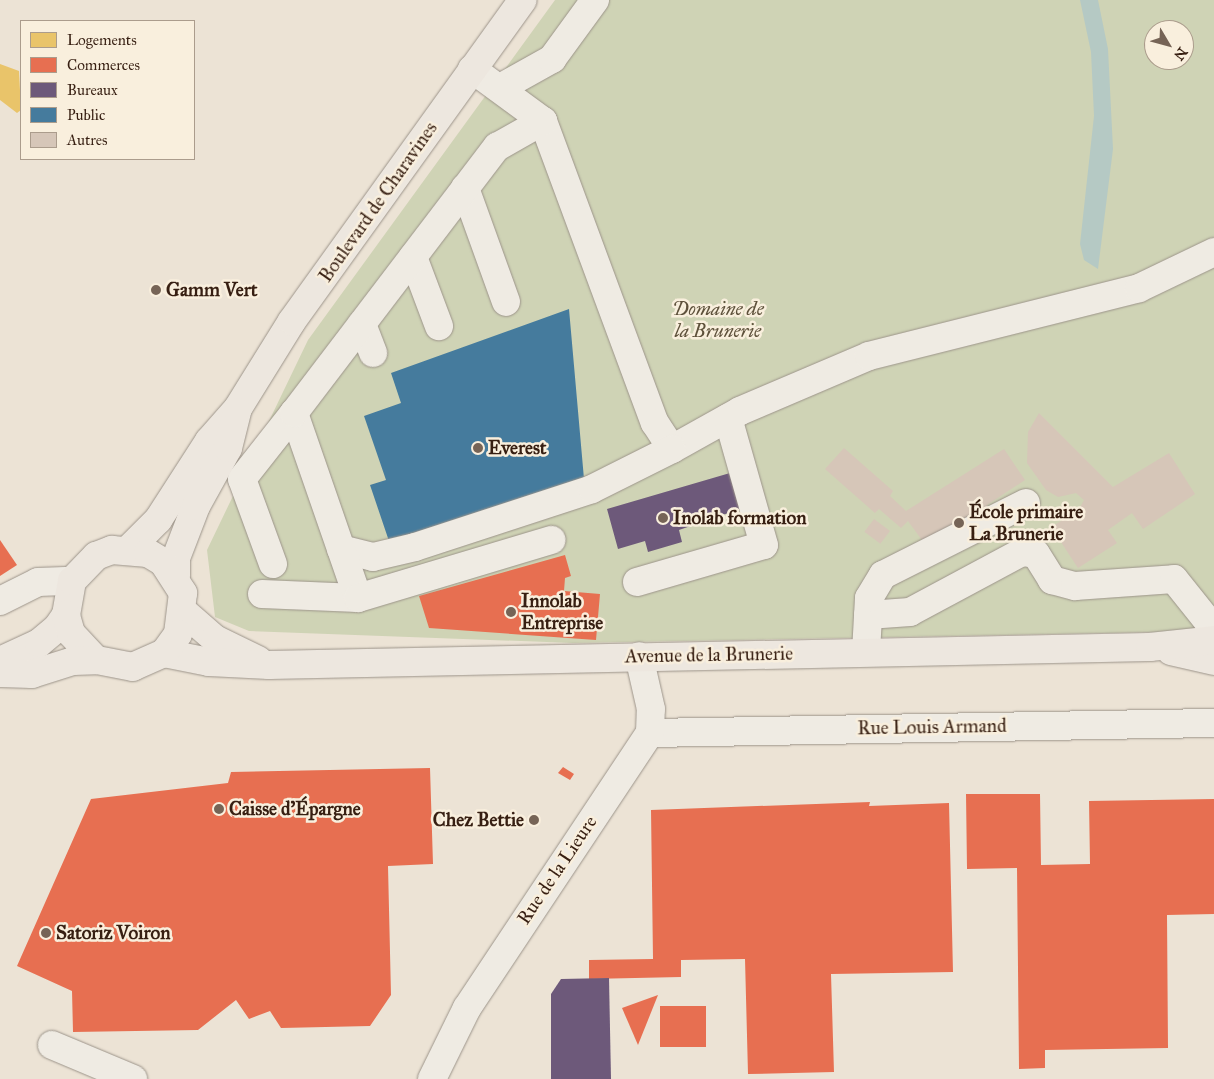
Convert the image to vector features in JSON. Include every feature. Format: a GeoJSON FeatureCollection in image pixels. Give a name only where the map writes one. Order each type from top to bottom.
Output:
{"type":"FeatureCollection","features":[{"type":"Feature","properties":{"kind":"main road","name":"Boulevard de Charavines"},"geometry":{"type":"LineString","coordinates":[[130,548],[158,520],[209,441],[238,408],[292,321],[355,240],[472,69],[523,0]]}},
{"type":"Feature","properties":{"kind":"main road","name":"Boulevard de Charavines"},"geometry":{"type":"LineString","coordinates":[[176,576],[176,558],[196,506],[228,448],[238,408]]}},
{"type":"Feature","properties":{"kind":"main road"},"geometry":{"type":"LineString","coordinates":[[0,662],[39,643],[66,615],[72,582],[96,556],[130,548],[164,562],[176,576],[184,612],[178,634],[164,653],[133,667],[96,660],[32,674],[0,673]]}},
{"type":"Feature","properties":{"kind":"main road","name":"Avenue de la Brunerie"},"geometry":{"type":"LineString","coordinates":[[184,612],[215,639],[269,665]]}},
{"type":"Feature","properties":{"kind":"main road"},"geometry":{"type":"LineString","coordinates":[[66,615],[81,648],[96,660]]}},
{"type":"Feature","properties":{"kind":"main road","name":"Avenue de la Brunerie"},"geometry":{"type":"LineString","coordinates":[[164,653],[209,662],[269,665],[1150,647],[1214,640]]}},
{"type":"Feature","properties":{"kind":"main road","name":"Avenue de la Brunerie"},"geometry":{"type":"LineString","coordinates":[[1150,647],[1214,661]]}},
{"type":"Feature","properties":{"kind":"street"},"geometry":{"type":"LineString","coordinates":[[500,88],[552,59],[595,0]]}},
{"type":"Feature","properties":{"kind":"street"},"geometry":{"type":"LineString","coordinates":[[472,69],[544,121],[655,423],[672,449]]}},
{"type":"Feature","properties":{"kind":"street"},"geometry":{"type":"LineString","coordinates":[[273,564],[242,480],[497,147],[544,121]]}},
{"type":"Feature","properties":{"kind":"street"},"geometry":{"type":"LineString","coordinates":[[465,188],[506,302]]}},
{"type":"Feature","properties":{"kind":"street"},"geometry":{"type":"LineString","coordinates":[[341,550],[373,557],[415,547],[592,489],[672,449],[728,418],[869,356],[1139,288],[1214,252]]}},
{"type":"Feature","properties":{"kind":"street"},"geometry":{"type":"LineString","coordinates":[[413,257],[439,326]]}},
{"type":"Feature","properties":{"kind":"street"},"geometry":{"type":"LineString","coordinates":[[362,324],[373,353]]}},
{"type":"Feature","properties":{"kind":"street"},"geometry":{"type":"LineString","coordinates":[[294,413],[358,598]]}},
{"type":"Feature","properties":{"kind":"street"},"geometry":{"type":"LineString","coordinates":[[637,582],[764,545],[728,418]]}},
{"type":"Feature","properties":{"kind":"street"},"geometry":{"type":"LineString","coordinates":[[866,652],[869,598],[883,575],[1026,503]]}},
{"type":"Feature","properties":{"kind":"street"},"geometry":{"type":"LineString","coordinates":[[262,594],[358,598],[551,540]]}},
{"type":"Feature","properties":{"kind":"street"},"geometry":{"type":"LineString","coordinates":[[868,616],[910,612],[1022,552],[1036,554],[1052,580],[1075,586],[1174,579],[1214,629]]}},
{"type":"Feature","properties":{"kind":"street"},"geometry":{"type":"LineString","coordinates":[[0,602],[38,582],[72,582]]}},
{"type":"Feature","properties":{"kind":"street"},"geometry":{"type":"LineString","coordinates":[[639,656],[651,709],[650,733]]}},
{"type":"Feature","properties":{"kind":"street","name":"Rue Louis Armand"},"geometry":{"type":"LineString","coordinates":[[650,733],[1214,723]]}},
{"type":"Feature","properties":{"kind":"street","name":"Rue de la Lieure"},"geometry":{"type":"LineString","coordinates":[[432,1079],[467,1008],[650,733]]}},
{"type":"Feature","properties":{"kind":"street"},"geometry":{"type":"LineString","coordinates":[[52,1046],[133,1079]]}},
{"type":"Feature","properties":{"kind":"green space","name":"Domaine de la Brunerie"},"geometry":{"type":"Polygon","coordinates":[[[555,0],[1214,0],[1214,631],[573,643],[249,631],[215,617],[207,550],[308,340],[555,0]]]}},
{"type":"Feature","properties":{"kind":"shaded area"},"geometry":{"type":"Polygon","coordinates":[[[1080,0],[1098,0],[1108,49],[1113,149],[1098,269],[1084,260],[1080,244],[1094,116],[1091,52],[1080,0]]]}},
{"type":"Feature","properties":{"kind":"building: Logements"},"geometry":{"type":"Polygon","coordinates":[[[0,64],[19,71],[20,111],[17,113],[0,100],[0,64]]]}},
{"type":"Feature","properties":{"kind":"building: Commerces"},"geometry":{"type":"Polygon","coordinates":[[[0,540],[17,565],[0,576],[0,540]]]}},
{"type":"Feature","properties":{"kind":"building: Commerces","name":"Innolab Entreprise"},"geometry":{"type":"Polygon","coordinates":[[[565,555],[571,576],[565,578],[564,591],[600,594],[596,640],[429,628],[419,596],[565,555]]]}},
{"type":"Feature","properties":{"kind":"building: Commerces"},"geometry":{"type":"Polygon","coordinates":[[[563,767],[574,774],[570,780],[558,773],[563,767]]]}},
{"type":"Feature","properties":{"kind":"building: Commerces"},"geometry":{"type":"Polygon","coordinates":[[[430,768],[433,864],[388,866],[391,995],[370,1026],[281,1028],[270,1011],[249,1019],[236,1000],[198,1030],[73,1032],[72,991],[17,966],[91,799],[228,783],[231,772],[430,768]]]}},
{"type":"Feature","properties":{"kind":"building: Commerces"},"geometry":{"type":"Polygon","coordinates":[[[966,794],[1040,794],[1041,865],[1090,864],[1089,801],[1214,799],[1214,914],[1167,915],[1168,1048],[1045,1050],[1045,1068],[1019,1069],[1017,868],[967,869],[966,794]]]}},
{"type":"Feature","properties":{"kind":"building: Commerces"},"geometry":{"type":"Polygon","coordinates":[[[870,802],[869,806],[949,803],[953,972],[831,974],[834,1072],[748,1074],[745,959],[681,960],[681,977],[589,979],[589,960],[653,959],[651,810],[870,802]]]}},
{"type":"Feature","properties":{"kind":"building: Commerces"},"geometry":{"type":"Polygon","coordinates":[[[658,995],[638,1045],[622,1008],[658,995]]]}},
{"type":"Feature","properties":{"kind":"building: Commerces"},"geometry":{"type":"Polygon","coordinates":[[[660,1006],[706,1006],[706,1047],[660,1047],[660,1006]]]}},
{"type":"Feature","properties":{"kind":"building: Bureaux","name":"Inolab formation"},"geometry":{"type":"Polygon","coordinates":[[[730,473],[740,509],[679,530],[682,542],[648,552],[645,541],[618,549],[607,509],[730,473]]]}},
{"type":"Feature","properties":{"kind":"building: Bureaux"},"geometry":{"type":"Polygon","coordinates":[[[609,978],[611,1079],[551,1079],[551,994],[561,979],[609,978]]]}},
{"type":"Feature","properties":{"kind":"building: Public","name":"Everest"},"geometry":{"type":"Polygon","coordinates":[[[569,309],[584,479],[391,547],[370,485],[386,480],[364,416],[401,403],[391,373],[569,309]]]}},
{"type":"Feature","properties":{"kind":"building: Autres"},"geometry":{"type":"Polygon","coordinates":[[[1039,413],[1113,487],[1169,453],[1195,494],[1143,529],[1132,513],[1108,530],[1117,543],[1078,568],[1051,527],[1078,511],[1084,500],[1076,493],[1058,497],[1046,490],[1027,463],[1028,432],[1039,413]]]}},
{"type":"Feature","properties":{"kind":"building: Autres"},"geometry":{"type":"Polygon","coordinates":[[[844,448],[893,491],[890,496],[906,511],[1004,449],[1025,480],[987,505],[991,512],[924,543],[908,521],[901,528],[879,509],[875,513],[825,469],[844,448]]]}},
{"type":"Feature","properties":{"kind":"building: Autres"},"geometry":{"type":"Polygon","coordinates":[[[874,519],[890,531],[880,544],[864,532],[874,519]]]}},
{"type":"Feature","properties":{"kind":"place","name":"Gamm Vert"},"geometry":{"type":"Point","coordinates":[156,290]}},
{"type":"Feature","properties":{"kind":"place","name":"Everest"},"geometry":{"type":"Point","coordinates":[478,448]}},
{"type":"Feature","properties":{"kind":"place","name":"Inolab formation"},"geometry":{"type":"Point","coordinates":[663,518]}},
{"type":"Feature","properties":{"kind":"place","name":"École primaire La Brunerie"},"geometry":{"type":"Point","coordinates":[959,523]}},
{"type":"Feature","properties":{"kind":"place","name":"Innolab Entreprise"},"geometry":{"type":"Point","coordinates":[511,612]}},
{"type":"Feature","properties":{"kind":"place","name":"Caisse d'Épargne"},"geometry":{"type":"Point","coordinates":[219,809]}},
{"type":"Feature","properties":{"kind":"place","name":"Chez Bettie"},"geometry":{"type":"Point","coordinates":[534,820]}},
{"type":"Feature","properties":{"kind":"place","name":"Satoriz Voiron"},"geometry":{"type":"Point","coordinates":[46,933]}}]}
